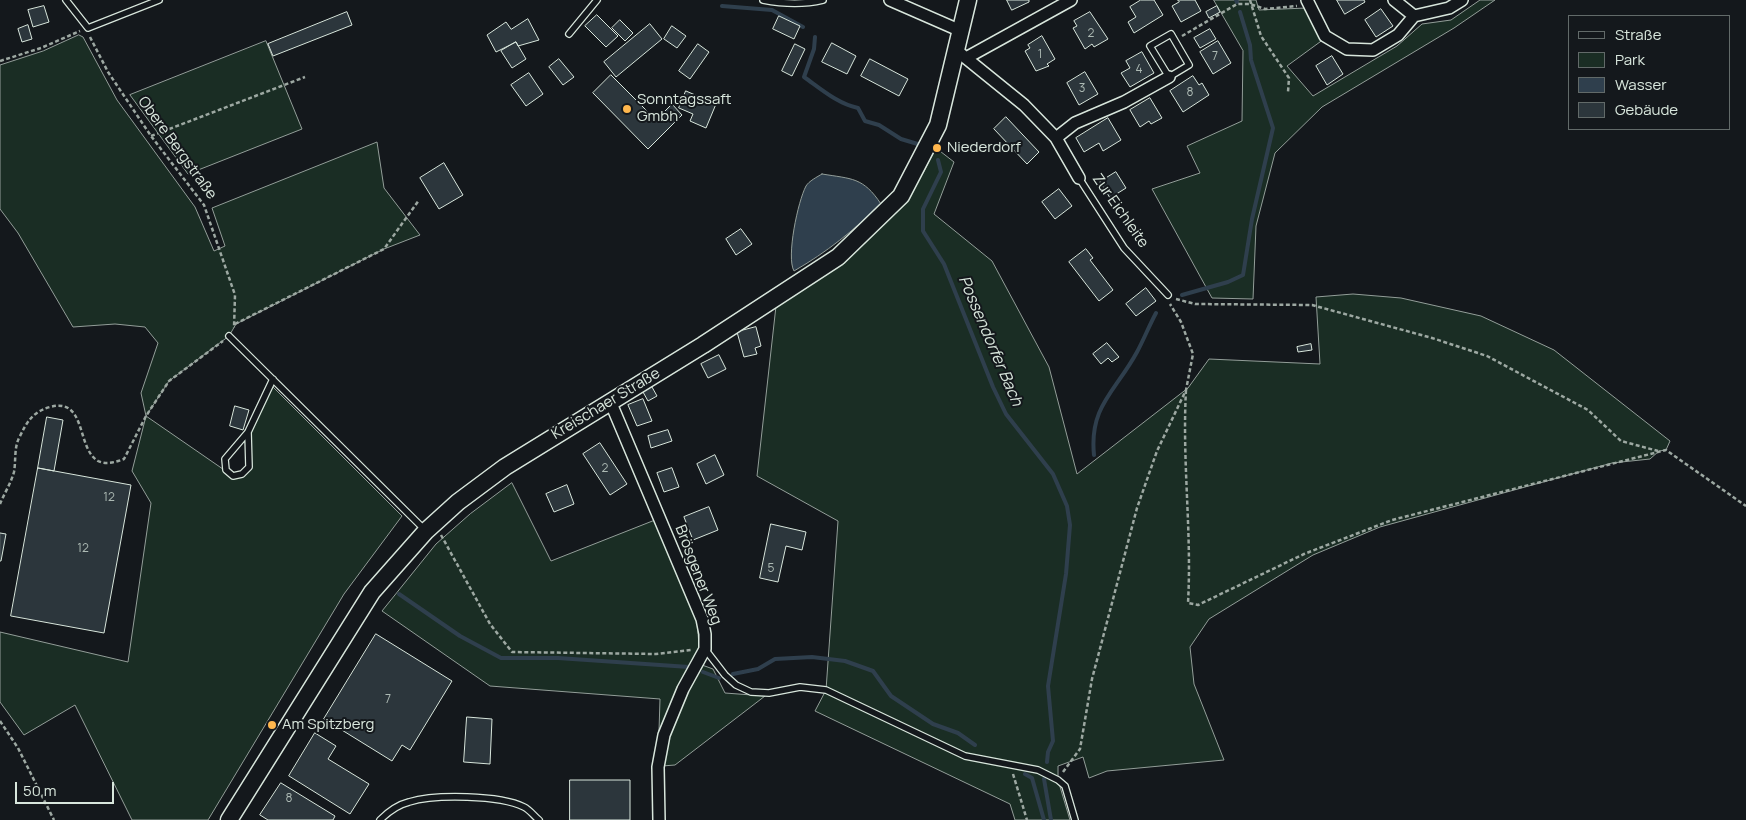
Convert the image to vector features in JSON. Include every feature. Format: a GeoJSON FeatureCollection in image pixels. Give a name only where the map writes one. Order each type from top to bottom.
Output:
{"type":"FeatureCollection","features":[{"type":"Feature","properties":{"kind":"main road","name":"Kreischaer Straße"},"geometry":{"type":"LineString","coordinates":[[233,818],[372,592],[426,531],[458,502],[505,467],[610,401],[703,346],[838,257],[901,196],[938,125],[962,54],[960,31],[968,0]]}},
{"type":"Feature","properties":{"kind":"street"},"geometry":{"type":"LineString","coordinates":[[890,0],[960,31]]}},
{"type":"Feature","properties":{"kind":"street"},"geometry":{"type":"LineString","coordinates":[[962,54],[1071,0]]}},
{"type":"Feature","properties":{"kind":"street"},"geometry":{"type":"LineString","coordinates":[[1394,0],[1414,16]]}},
{"type":"Feature","properties":{"kind":"street"},"geometry":{"type":"LineString","coordinates":[[1308,2],[1325,36],[1347,48],[1373,50],[1398,35],[1414,16],[1449,8],[1462,0]]}},
{"type":"Feature","properties":{"kind":"street","name":"Zur Eichleite"},"geometry":{"type":"LineString","coordinates":[[962,54],[1024,105],[1056,138],[1079,178]]}},
{"type":"Feature","properties":{"kind":"street"},"geometry":{"type":"LineString","coordinates":[[1056,138],[1075,123],[1124,102],[1169,77]]}},
{"type":"Feature","properties":{"kind":"street","name":"Brösgener Weg"},"geometry":{"type":"LineString","coordinates":[[610,401],[702,619],[706,634],[705,649],[695,671],[683,689],[664,735],[658,767],[659,820]]}},
{"type":"Feature","properties":{"kind":"lane"},"geometry":{"type":"LineString","coordinates":[[66,0],[88,28],[159,0]]}},
{"type":"Feature","properties":{"kind":"lane"},"geometry":{"type":"LineString","coordinates":[[569,34],[598,0]]}},
{"type":"Feature","properties":{"kind":"lane"},"geometry":{"type":"LineString","coordinates":[[762,0],[788,5],[806,4],[823,0]]}},
{"type":"Feature","properties":{"kind":"lane"},"geometry":{"type":"LineString","coordinates":[[1171,34],[1174,40],[1189,65],[1169,77],[1150,46],[1171,34]]}},
{"type":"Feature","properties":{"kind":"lane","name":"Zur Eichleite"},"geometry":{"type":"LineString","coordinates":[[1079,178],[1124,248],[1168,295]]}},
{"type":"Feature","properties":{"kind":"lane"},"geometry":{"type":"LineString","coordinates":[[229,336],[426,531]]}},
{"type":"Feature","properties":{"kind":"lane"},"geometry":{"type":"LineString","coordinates":[[248,432],[249,467],[242,474],[233,476],[226,470],[225,459],[248,432],[273,379]]}},
{"type":"Feature","properties":{"kind":"lane"},"geometry":{"type":"LineString","coordinates":[[705,649],[725,675],[736,685],[751,692],[769,693],[800,687],[826,690],[965,756],[1038,770],[1058,780],[1064,786],[1075,820]]}},
{"type":"Feature","properties":{"kind":"lane"},"geometry":{"type":"LineString","coordinates":[[380,820],[390,810],[408,802],[431,797],[512,802],[526,808],[539,820]]}},
{"type":"Feature","properties":{"kind":"path"},"geometry":{"type":"LineString","coordinates":[[1174,40],[1233,5],[1250,2],[1265,9],[1308,2]]}},
{"type":"Feature","properties":{"kind":"path"},"geometry":{"type":"LineString","coordinates":[[1250,2],[1261,36],[1286,70],[1289,78],[1288,92]]}},
{"type":"Feature","properties":{"kind":"path"},"geometry":{"type":"LineString","coordinates":[[0,62],[41,48],[88,28]]}},
{"type":"Feature","properties":{"kind":"path","name":"Obere Bergstraße"},"geometry":{"type":"LineString","coordinates":[[88,28],[90,41],[108,72],[151,136],[204,205],[235,295],[236,324],[384,249],[419,200]]}},
{"type":"Feature","properties":{"kind":"path"},"geometry":{"type":"LineString","coordinates":[[151,136],[305,77]]}},
{"type":"Feature","properties":{"kind":"path"},"geometry":{"type":"LineString","coordinates":[[1168,295],[1180,302],[1195,304],[1312,305],[1432,338],[1487,356],[1588,410],[1621,441],[1659,451]]}},
{"type":"Feature","properties":{"kind":"path"},"geometry":{"type":"LineString","coordinates":[[1168,295],[1171,309],[1181,322],[1193,354],[1186,390],[1184,434],[1190,563],[1188,603],[1198,605],[1304,554],[1392,520],[1659,451],[1666,450],[1746,506]]}},
{"type":"Feature","properties":{"kind":"path"},"geometry":{"type":"LineString","coordinates":[[0,504],[14,473],[18,441],[29,419],[38,410],[59,404],[69,409],[77,418],[94,456],[99,462],[112,463],[124,460],[146,416],[169,381],[229,336]]}},
{"type":"Feature","properties":{"kind":"path"},"geometry":{"type":"LineString","coordinates":[[1058,780],[1080,749],[1092,679],[1137,508],[1157,451],[1186,390]]}},
{"type":"Feature","properties":{"kind":"path"},"geometry":{"type":"LineString","coordinates":[[426,531],[438,530],[490,624],[512,652],[656,654],[705,649]]}},
{"type":"Feature","properties":{"kind":"path"},"geometry":{"type":"LineString","coordinates":[[0,720],[18,748],[54,820]]}},
{"type":"Feature","properties":{"kind":"path"},"geometry":{"type":"LineString","coordinates":[[0,725],[4,726]]}},
{"type":"Feature","properties":{"kind":"path"},"geometry":{"type":"LineString","coordinates":[[1010,765],[1027,820]]}},
{"type":"Feature","properties":{"kind":"green space"},"geometry":{"type":"Polygon","coordinates":[[[1214,0],[1256,0],[1259,10],[1306,8],[1324,39],[1287,66],[1313,96],[1397,46],[1422,24],[1451,20],[1480,0],[1495,0],[1454,28],[1322,107],[1275,153],[1256,226],[1253,299],[1212,298],[1152,189],[1200,173],[1187,146],[1242,121],[1243,51],[1214,0]]]}},
{"type":"Feature","properties":{"kind":"green space"},"geometry":{"type":"Polygon","coordinates":[[[79,35],[83,37],[117,100],[195,207],[214,251],[225,246],[212,208],[377,142],[384,188],[420,235],[384,249],[236,324],[229,336],[169,381],[146,416],[141,393],[158,343],[145,327],[115,324],[73,327],[18,233],[0,209],[0,65],[43,51],[79,35]]]}},
{"type":"Feature","properties":{"kind":"green space"},"geometry":{"type":"Polygon","coordinates":[[[266,41],[302,129],[188,174],[130,95],[266,41]]]}},
{"type":"Feature","properties":{"kind":"green space"},"geometry":{"type":"Polygon","coordinates":[[[936,148],[954,162],[934,214],[992,261],[1049,367],[1077,474],[1188,388],[1209,359],[1320,364],[1316,297],[1353,294],[1401,298],[1481,316],[1554,350],[1670,441],[1666,450],[1659,451],[1650,459],[1612,463],[1380,527],[1313,555],[1209,619],[1190,647],[1194,684],[1224,760],[1107,771],[1089,778],[1083,757],[1058,766],[1058,780],[1070,820],[1015,820],[1010,804],[815,711],[826,690],[838,521],[757,476],[777,297],[903,201],[923,173],[936,148]]]}},
{"type":"Feature","properties":{"kind":"green space"},"geometry":{"type":"Polygon","coordinates":[[[271,385],[402,516],[344,594],[208,820],[132,820],[75,705],[24,735],[0,702],[0,632],[128,662],[151,503],[132,471],[146,416],[233,476],[249,467],[248,432],[271,385]]]}},
{"type":"Feature","properties":{"kind":"green space"},"geometry":{"type":"Polygon","coordinates":[[[512,483],[551,561],[655,520],[697,619],[699,646],[696,658],[659,731],[660,699],[490,686],[382,611],[436,544],[470,514],[512,483]]]}},
{"type":"Feature","properties":{"kind":"green space"},"geometry":{"type":"Polygon","coordinates":[[[702,665],[713,669],[725,693],[765,696],[675,765],[662,766],[671,727],[702,665]]]}},
{"type":"Feature","properties":{"kind":"water"},"geometry":{"type":"Polygon","coordinates":[[[822,174],[849,179],[862,184],[875,195],[881,204],[839,240],[794,271],[791,254],[792,242],[803,193],[807,184],[822,174]]]}},
{"type":"Feature","properties":{"kind":"building"},"geometry":{"type":"Polygon","coordinates":[[[1007,0],[1029,0],[1029,2],[1012,10],[1007,0]]]}},
{"type":"Feature","properties":{"kind":"building"},"geometry":{"type":"Polygon","coordinates":[[[1141,0],[1154,0],[1163,15],[1134,33],[1128,22],[1136,17],[1130,7],[1141,0]]]}},
{"type":"Feature","properties":{"kind":"building"},"geometry":{"type":"Polygon","coordinates":[[[1178,0],[1195,0],[1201,11],[1181,22],[1172,6],[1179,2],[1178,0]]]}},
{"type":"Feature","properties":{"kind":"building"},"geometry":{"type":"Polygon","coordinates":[[[1337,0],[1364,0],[1365,2],[1345,14],[1337,0]]]}},
{"type":"Feature","properties":{"kind":"building"},"geometry":{"type":"Polygon","coordinates":[[[44,6],[49,22],[33,27],[28,10],[44,6]]]}},
{"type":"Feature","properties":{"kind":"building"},"geometry":{"type":"Polygon","coordinates":[[[1217,6],[1220,12],[1209,18],[1206,12],[1217,6]]]}},
{"type":"Feature","properties":{"kind":"building"},"geometry":{"type":"Polygon","coordinates":[[[1381,9],[1393,26],[1376,37],[1365,20],[1381,9]]]}},
{"type":"Feature","properties":{"kind":"building"},"geometry":{"type":"Polygon","coordinates":[[[347,12],[352,25],[273,56],[268,44],[347,12]]]}},
{"type":"Feature","properties":{"kind":"building"},"geometry":{"type":"Polygon","coordinates":[[[1090,12],[1108,39],[1094,47],[1092,44],[1085,49],[1073,28],[1077,26],[1074,21],[1090,12]]]}},
{"type":"Feature","properties":{"kind":"building"},"geometry":{"type":"Polygon","coordinates":[[[597,15],[618,36],[606,47],[585,26],[597,15]]]}},
{"type":"Feature","properties":{"kind":"building"},"geometry":{"type":"Polygon","coordinates":[[[779,16],[800,26],[794,39],[773,29],[779,16]]]}},
{"type":"Feature","properties":{"kind":"building"},"geometry":{"type":"Polygon","coordinates":[[[528,19],[539,40],[518,46],[516,42],[496,52],[487,35],[506,22],[511,29],[528,19]]]}},
{"type":"Feature","properties":{"kind":"building"},"geometry":{"type":"Polygon","coordinates":[[[620,20],[633,33],[625,41],[612,28],[620,20]]]}},
{"type":"Feature","properties":{"kind":"building"},"geometry":{"type":"Polygon","coordinates":[[[650,24],[662,39],[616,77],[604,62],[650,24]]]}},
{"type":"Feature","properties":{"kind":"building"},"geometry":{"type":"Polygon","coordinates":[[[28,25],[32,39],[22,42],[18,29],[28,25]]]}},
{"type":"Feature","properties":{"kind":"building"},"geometry":{"type":"Polygon","coordinates":[[[672,26],[686,36],[677,48],[664,39],[672,26]]]}},
{"type":"Feature","properties":{"kind":"building"},"geometry":{"type":"Polygon","coordinates":[[[1210,29],[1216,39],[1200,48],[1194,38],[1210,29]]]}},
{"type":"Feature","properties":{"kind":"building"},"geometry":{"type":"Polygon","coordinates":[[[1042,36],[1055,59],[1047,64],[1049,66],[1036,71],[1025,51],[1030,48],[1028,45],[1042,36]]]}},
{"type":"Feature","properties":{"kind":"building"},"geometry":{"type":"Polygon","coordinates":[[[1218,41],[1231,63],[1213,74],[1200,52],[1218,41]]]}},
{"type":"Feature","properties":{"kind":"building"},"geometry":{"type":"Polygon","coordinates":[[[516,42],[526,59],[512,68],[501,51],[516,42]]]}},
{"type":"Feature","properties":{"kind":"building"},"geometry":{"type":"Polygon","coordinates":[[[832,43],[856,56],[847,74],[822,62],[832,43]]]}},
{"type":"Feature","properties":{"kind":"building"},"geometry":{"type":"Polygon","coordinates":[[[698,44],[709,52],[690,79],[679,71],[698,44]]]}},
{"type":"Feature","properties":{"kind":"building"},"geometry":{"type":"Polygon","coordinates":[[[795,44],[805,49],[792,76],[782,71],[795,44]]]}},
{"type":"Feature","properties":{"kind":"building"},"geometry":{"type":"Polygon","coordinates":[[[1142,52],[1154,73],[1130,87],[1121,73],[1130,68],[1126,61],[1142,52]]]}},
{"type":"Feature","properties":{"kind":"building"},"geometry":{"type":"Polygon","coordinates":[[[1332,56],[1343,74],[1327,85],[1316,66],[1332,56]]]}},
{"type":"Feature","properties":{"kind":"building"},"geometry":{"type":"Polygon","coordinates":[[[559,59],[574,77],[563,85],[549,67],[559,59]]]}},
{"type":"Feature","properties":{"kind":"building"},"geometry":{"type":"Polygon","coordinates":[[[870,59],[908,79],[899,96],[861,76],[870,59]]]}},
{"type":"Feature","properties":{"kind":"building"},"geometry":{"type":"Polygon","coordinates":[[[1085,72],[1098,94],[1079,105],[1067,83],[1085,72]]]}},
{"type":"Feature","properties":{"kind":"building"},"geometry":{"type":"Polygon","coordinates":[[[529,73],[543,94],[526,106],[511,85],[529,73]]]}},
{"type":"Feature","properties":{"kind":"building","name":"Sonntagssaft Gmbh"},"geometry":{"type":"Polygon","coordinates":[[[611,75],[656,120],[672,104],[682,115],[648,149],[593,93],[611,75]]]}},
{"type":"Feature","properties":{"kind":"building"},"geometry":{"type":"Polygon","coordinates":[[[1193,76],[1199,85],[1202,83],[1209,95],[1183,112],[1170,91],[1193,76]]]}},
{"type":"Feature","properties":{"kind":"building"},"geometry":{"type":"Polygon","coordinates":[[[686,91],[716,104],[706,128],[690,121],[693,114],[679,108],[686,91]]]}},
{"type":"Feature","properties":{"kind":"building"},"geometry":{"type":"Polygon","coordinates":[[[1150,98],[1162,118],[1151,124],[1149,121],[1140,127],[1130,110],[1150,98]]]}},
{"type":"Feature","properties":{"kind":"building"},"geometry":{"type":"Polygon","coordinates":[[[1006,117],[1039,152],[1027,164],[994,129],[1006,117]]]}},
{"type":"Feature","properties":{"kind":"building"},"geometry":{"type":"Polygon","coordinates":[[[1108,118],[1121,140],[1103,151],[1099,143],[1084,152],[1076,138],[1108,118]]]}},
{"type":"Feature","properties":{"kind":"building"},"geometry":{"type":"Polygon","coordinates":[[[444,163],[463,195],[439,209],[420,178],[444,163]]]}},
{"type":"Feature","properties":{"kind":"building"},"geometry":{"type":"Polygon","coordinates":[[[1116,172],[1126,188],[1110,198],[1100,182],[1116,172]]]}},
{"type":"Feature","properties":{"kind":"building"},"geometry":{"type":"Polygon","coordinates":[[[1059,189],[1072,206],[1055,219],[1042,202],[1059,189]]]}},
{"type":"Feature","properties":{"kind":"building"},"geometry":{"type":"Polygon","coordinates":[[[741,229],[752,244],[736,255],[726,239],[741,229]]]}},
{"type":"Feature","properties":{"kind":"building"},"geometry":{"type":"Polygon","coordinates":[[[1086,249],[1093,258],[1090,260],[1113,290],[1099,301],[1069,262],[1086,249]]]}},
{"type":"Feature","properties":{"kind":"building"},"geometry":{"type":"Polygon","coordinates":[[[1146,288],[1156,301],[1136,316],[1126,304],[1146,288]]]}},
{"type":"Feature","properties":{"kind":"building"},"geometry":{"type":"Polygon","coordinates":[[[756,327],[761,346],[755,348],[757,354],[744,357],[737,332],[756,327]]]}},
{"type":"Feature","properties":{"kind":"building"},"geometry":{"type":"Polygon","coordinates":[[[1107,343],[1119,357],[1112,362],[1108,358],[1101,364],[1093,354],[1107,343]]]}},
{"type":"Feature","properties":{"kind":"building"},"geometry":{"type":"Polygon","coordinates":[[[1311,344],[1312,350],[1298,352],[1297,347],[1311,344]]]}},
{"type":"Feature","properties":{"kind":"building"},"geometry":{"type":"Polygon","coordinates":[[[719,355],[726,369],[708,378],[701,364],[719,355]]]}},
{"type":"Feature","properties":{"kind":"building"},"geometry":{"type":"Polygon","coordinates":[[[652,387],[657,396],[648,401],[643,392],[652,387]]]}},
{"type":"Feature","properties":{"kind":"building"},"geometry":{"type":"Polygon","coordinates":[[[643,399],[652,421],[637,426],[628,405],[643,399]]]}},
{"type":"Feature","properties":{"kind":"building"},"geometry":{"type":"Polygon","coordinates":[[[235,406],[249,410],[243,430],[230,426],[235,406]]]}},
{"type":"Feature","properties":{"kind":"building"},"geometry":{"type":"Polygon","coordinates":[[[47,417],[63,420],[54,471],[38,468],[47,417]]]}},
{"type":"Feature","properties":{"kind":"building"},"geometry":{"type":"Polygon","coordinates":[[[668,430],[672,441],[651,448],[648,436],[668,430]]]}},
{"type":"Feature","properties":{"kind":"building"},"geometry":{"type":"Polygon","coordinates":[[[600,443],[627,484],[610,495],[583,454],[600,443]]]}},
{"type":"Feature","properties":{"kind":"building"},"geometry":{"type":"Polygon","coordinates":[[[715,455],[724,475],[706,484],[697,464],[715,455]]]}},
{"type":"Feature","properties":{"kind":"building"},"geometry":{"type":"Polygon","coordinates":[[[38,468],[131,485],[104,633],[11,616],[38,468]]]}},
{"type":"Feature","properties":{"kind":"building"},"geometry":{"type":"Polygon","coordinates":[[[672,468],[679,487],[664,492],[657,473],[672,468]]]}},
{"type":"Feature","properties":{"kind":"building"},"geometry":{"type":"Polygon","coordinates":[[[567,485],[574,504],[554,512],[546,494],[567,485]]]}},
{"type":"Feature","properties":{"kind":"building"},"geometry":{"type":"Polygon","coordinates":[[[709,507],[718,530],[693,540],[684,517],[709,507]]]}},
{"type":"Feature","properties":{"kind":"building"},"geometry":{"type":"Polygon","coordinates":[[[771,524],[806,532],[802,550],[786,546],[778,582],[760,578],[771,524]]]}},
{"type":"Feature","properties":{"kind":"building"},"geometry":{"type":"Polygon","coordinates":[[[0,533],[6,534],[1,561],[0,561],[0,533]]]}},
{"type":"Feature","properties":{"kind":"building"},"geometry":{"type":"Polygon","coordinates":[[[376,634],[452,681],[410,750],[402,745],[392,761],[324,719],[376,634]]]}},
{"type":"Feature","properties":{"kind":"building"},"geometry":{"type":"Polygon","coordinates":[[[467,717],[492,719],[490,764],[464,762],[467,717]]]}},
{"type":"Feature","properties":{"kind":"building"},"geometry":{"type":"Polygon","coordinates":[[[315,733],[336,746],[328,759],[369,784],[350,814],[289,776],[315,733]]]}},
{"type":"Feature","properties":{"kind":"building"},"geometry":{"type":"Polygon","coordinates":[[[570,780],[630,780],[630,820],[570,820],[570,780]]]}},
{"type":"Feature","properties":{"kind":"building"},"geometry":{"type":"Polygon","coordinates":[[[281,783],[335,816],[333,820],[268,820],[260,815],[281,783]]]}},
{"type":"Feature","properties":{"kind":"waterway","name":"Possendorfer Bach"},"geometry":{"type":"LineString","coordinates":[[722,6],[772,10],[803,27]]}},
{"type":"Feature","properties":{"kind":"waterway"},"geometry":{"type":"LineString","coordinates":[[1182,295],[1228,282],[1243,275],[1252,219],[1273,128],[1251,60],[1250,45],[1240,12]]}},
{"type":"Feature","properties":{"kind":"waterway","name":"Possendorfer Bach"},"geometry":{"type":"LineString","coordinates":[[815,37],[814,49],[804,77],[837,100],[858,108],[865,121],[879,125],[901,139],[921,145]]}},
{"type":"Feature","properties":{"kind":"waterway","name":"Possendorfer Bach"},"geometry":{"type":"LineString","coordinates":[[938,160],[941,172],[923,209],[923,231],[944,264],[993,387],[1006,414],[1053,474],[1067,506],[1070,525],[1066,574],[1048,686],[1053,741],[1048,752],[1047,762]]}},
{"type":"Feature","properties":{"kind":"waterway"},"geometry":{"type":"LineString","coordinates":[[1094,455],[1094,438],[1100,411],[1129,366],[1156,313]]}},
{"type":"Feature","properties":{"kind":"waterway"},"geometry":{"type":"LineString","coordinates":[[399,594],[460,636],[501,658],[558,658],[689,667]]}},
{"type":"Feature","properties":{"kind":"waterway"},"geometry":{"type":"LineString","coordinates":[[733,674],[758,669],[775,659],[812,657],[845,661],[873,671],[891,696],[933,724],[958,733],[975,745]]}},
{"type":"Feature","properties":{"kind":"waterway"},"geometry":{"type":"LineString","coordinates":[[703,672],[719,678]]}},
{"type":"Feature","properties":{"kind":"waterway"},"geometry":{"type":"LineString","coordinates":[[1025,774],[1032,778],[1044,820]]}},
{"type":"Feature","properties":{"kind":"waterway","name":"Possendorfer Bach"},"geometry":{"type":"LineString","coordinates":[[1044,779],[1051,820]]}},
{"type":"Feature","properties":{"kind":"place","name":"Sonntagssaft Gmbh"},"geometry":{"type":"Point","coordinates":[627,109]}},
{"type":"Feature","properties":{"kind":"place","name":"Niederdorf"},"geometry":{"type":"Point","coordinates":[937,148]}},
{"type":"Feature","properties":{"kind":"place","name":"Am Spitzberg"},"geometry":{"type":"Point","coordinates":[272,725]}}]}
